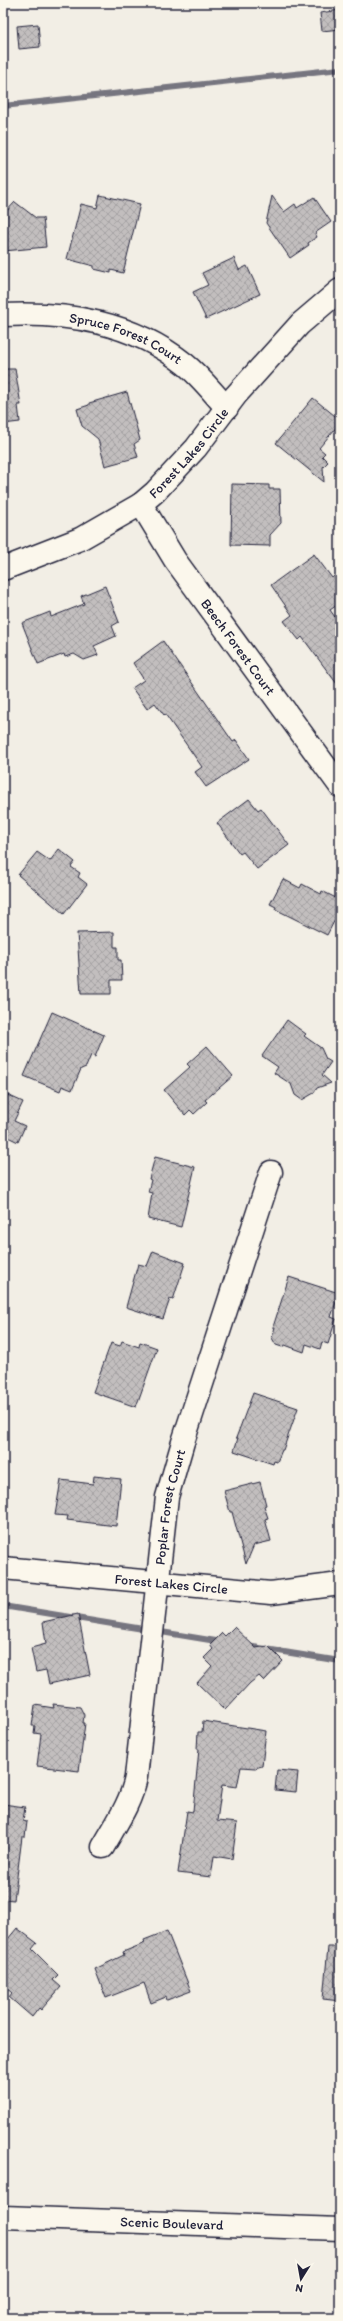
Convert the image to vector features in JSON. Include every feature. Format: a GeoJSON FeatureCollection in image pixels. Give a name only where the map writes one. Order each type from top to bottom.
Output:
{"type":"FeatureCollection","features":[{"type":"Feature","properties":{"kind":"street","name":"Forest Lakes Circle"},"geometry":{"type":"LineString","coordinates":[[3,569],[80,539],[141,504],[155,492],[196,448],[227,408],[300,324],[340,290]]}},
{"type":"Feature","properties":{"kind":"street","name":"Spruce Forest Court"},"geometry":{"type":"LineString","coordinates":[[3,315],[40,313],[88,319],[130,332],[184,363],[204,382],[227,408]]}},
{"type":"Feature","properties":{"kind":"street","name":"Beech Forest Court"},"geometry":{"type":"LineString","coordinates":[[141,504],[176,560],[340,786]]}},
{"type":"Feature","properties":{"kind":"street","name":"Poplar Forest Court"},"geometry":{"type":"LineString","coordinates":[[103,1847],[127,1808],[133,1794],[167,1498],[183,1442],[271,1172]]}},
{"type":"Feature","properties":{"kind":"street","name":"Forest Lakes Circle"},"geometry":{"type":"LineString","coordinates":[[3,1568],[270,1593],[340,1584]]}},
{"type":"Feature","properties":{"kind":"street","name":"Scenic Boulevard"},"geometry":{"type":"LineString","coordinates":[[3,2217],[340,2229]]}},
{"type":"Feature","properties":{"kind":"building"},"geometry":{"type":"Polygon","coordinates":[[[340,10],[340,29],[322,31],[320,13],[340,10]]]}},
{"type":"Feature","properties":{"kind":"building"},"geometry":{"type":"Polygon","coordinates":[[[38,24],[40,47],[19,49],[17,26],[38,24]]]}},
{"type":"Feature","properties":{"kind":"building"},"geometry":{"type":"Polygon","coordinates":[[[100,195],[140,204],[123,273],[111,270],[111,273],[94,269],[94,266],[67,259],[81,204],[97,208],[100,195]]]}},
{"type":"Feature","properties":{"kind":"building"},"geometry":{"type":"Polygon","coordinates":[[[272,196],[284,212],[295,204],[297,208],[314,197],[331,222],[315,233],[317,237],[308,243],[309,245],[290,258],[266,223],[272,196]]]}},
{"type":"Feature","properties":{"kind":"building"},"geometry":{"type":"Polygon","coordinates":[[[15,202],[36,218],[43,218],[46,247],[4,251],[3,215],[15,202]]]}},
{"type":"Feature","properties":{"kind":"building"},"geometry":{"type":"Polygon","coordinates":[[[234,258],[239,270],[247,266],[260,294],[206,319],[193,292],[208,285],[202,273],[234,258]]]}},
{"type":"Feature","properties":{"kind":"building"},"geometry":{"type":"Polygon","coordinates":[[[3,369],[15,369],[21,405],[18,405],[20,422],[3,424],[3,369]]]}},
{"type":"Feature","properties":{"kind":"building"},"geometry":{"type":"Polygon","coordinates":[[[127,392],[140,440],[134,444],[138,457],[105,466],[98,439],[82,426],[77,409],[89,405],[89,403],[127,392]]]}},
{"type":"Feature","properties":{"kind":"building"},"geometry":{"type":"Polygon","coordinates":[[[313,398],[340,420],[340,423],[319,448],[325,453],[322,456],[328,462],[323,467],[324,482],[276,443],[313,398]]]}},
{"type":"Feature","properties":{"kind":"building"},"geometry":{"type":"Polygon","coordinates":[[[232,484],[269,485],[269,489],[280,489],[281,523],[270,535],[270,546],[231,545],[232,484]]]}},
{"type":"Feature","properties":{"kind":"building"},"geometry":{"type":"Polygon","coordinates":[[[314,554],[332,578],[340,571],[340,603],[330,610],[340,624],[340,688],[302,637],[299,640],[284,621],[292,615],[271,585],[314,554]]]}},
{"type":"Feature","properties":{"kind":"building"},"geometry":{"type":"Polygon","coordinates":[[[105,586],[119,622],[112,626],[116,636],[94,646],[98,655],[84,660],[74,654],[65,657],[64,654],[38,664],[22,623],[50,612],[51,617],[84,604],[81,596],[105,586]]]}},
{"type":"Feature","properties":{"kind":"building"},"geometry":{"type":"Polygon","coordinates":[[[163,641],[233,742],[236,740],[249,759],[206,787],[195,772],[202,767],[165,714],[164,715],[155,703],[147,709],[132,688],[144,680],[133,663],[163,641]]]}},
{"type":"Feature","properties":{"kind":"building"},"geometry":{"type":"Polygon","coordinates":[[[249,799],[258,810],[261,808],[289,845],[257,869],[243,852],[240,854],[217,823],[249,799]]]}},
{"type":"Feature","properties":{"kind":"building"},"geometry":{"type":"Polygon","coordinates":[[[59,849],[75,862],[71,867],[80,873],[78,877],[87,884],[64,914],[18,875],[37,852],[50,861],[59,849]]]}},
{"type":"Feature","properties":{"kind":"building"},"geometry":{"type":"Polygon","coordinates":[[[283,879],[300,888],[302,884],[321,894],[322,891],[340,900],[340,910],[327,935],[275,909],[276,907],[270,904],[283,879]]]}},
{"type":"Feature","properties":{"kind":"building"},"geometry":{"type":"Polygon","coordinates":[[[114,932],[114,947],[118,947],[118,960],[121,960],[122,980],[111,980],[111,994],[81,994],[77,933],[114,932]]]}},
{"type":"Feature","properties":{"kind":"building"},"geometry":{"type":"Polygon","coordinates":[[[52,1012],[104,1035],[95,1057],[91,1055],[86,1067],[81,1069],[72,1090],[62,1086],[60,1091],[24,1076],[52,1012]]]}},
{"type":"Feature","properties":{"kind":"building"},"geometry":{"type":"Polygon","coordinates":[[[287,1020],[306,1034],[304,1036],[321,1048],[326,1059],[331,1062],[322,1075],[331,1083],[317,1088],[314,1093],[302,1100],[295,1095],[291,1084],[274,1073],[278,1067],[262,1056],[287,1020]]]}},
{"type":"Feature","properties":{"kind":"building"},"geometry":{"type":"Polygon","coordinates":[[[207,1046],[233,1076],[205,1100],[207,1102],[194,1114],[190,1110],[185,1115],[164,1090],[190,1067],[187,1064],[207,1046]]]}},
{"type":"Feature","properties":{"kind":"building"},"geometry":{"type":"Polygon","coordinates":[[[3,1093],[23,1102],[14,1121],[25,1126],[18,1142],[8,1137],[3,1148],[3,1093]]]}},
{"type":"Feature","properties":{"kind":"building"},"geometry":{"type":"Polygon","coordinates":[[[155,1157],[195,1167],[181,1227],[148,1219],[152,1193],[148,1192],[151,1180],[149,1179],[155,1157]]]}},
{"type":"Feature","properties":{"kind":"building"},"geometry":{"type":"Polygon","coordinates":[[[153,1251],[185,1263],[173,1300],[170,1299],[163,1319],[126,1307],[138,1264],[147,1266],[153,1251]]]}},
{"type":"Feature","properties":{"kind":"building"},"geometry":{"type":"Polygon","coordinates":[[[289,1277],[339,1293],[331,1317],[336,1319],[328,1344],[322,1342],[320,1349],[306,1344],[304,1352],[285,1345],[282,1347],[276,1345],[272,1338],[275,1327],[273,1327],[289,1277]]]}},
{"type":"Feature","properties":{"kind":"building"},"geometry":{"type":"Polygon","coordinates":[[[122,1341],[139,1347],[140,1342],[157,1348],[136,1407],[93,1392],[111,1343],[120,1346],[122,1341]]]}},
{"type":"Feature","properties":{"kind":"building"},"geometry":{"type":"Polygon","coordinates":[[[253,1393],[298,1408],[283,1450],[277,1462],[274,1461],[273,1464],[234,1451],[238,1438],[236,1438],[253,1393]]]}},
{"type":"Feature","properties":{"kind":"building"},"geometry":{"type":"Polygon","coordinates":[[[94,1476],[121,1479],[116,1526],[67,1520],[68,1516],[55,1515],[61,1480],[93,1484],[94,1476]]]}},
{"type":"Feature","properties":{"kind":"building"},"geometry":{"type":"Polygon","coordinates":[[[260,1482],[266,1505],[264,1506],[268,1518],[265,1519],[271,1541],[254,1545],[246,1564],[232,1512],[230,1512],[224,1491],[260,1482]]]}},
{"type":"Feature","properties":{"kind":"building"},"geometry":{"type":"Polygon","coordinates":[[[78,1614],[90,1675],[49,1684],[46,1670],[36,1672],[31,1648],[46,1644],[43,1622],[78,1614]]]}},
{"type":"Feature","properties":{"kind":"building"},"geometry":{"type":"Polygon","coordinates":[[[234,1627],[256,1648],[268,1646],[283,1661],[264,1681],[259,1676],[250,1683],[225,1710],[197,1683],[212,1666],[204,1658],[213,1649],[210,1645],[222,1633],[225,1636],[234,1627]]]}},
{"type":"Feature","properties":{"kind":"building"},"geometry":{"type":"Polygon","coordinates":[[[53,1704],[80,1707],[84,1715],[83,1723],[85,1723],[79,1771],[37,1766],[41,1734],[34,1733],[35,1726],[32,1726],[35,1705],[54,1708],[53,1704]]]}},
{"type":"Feature","properties":{"kind":"building"},"geometry":{"type":"Polygon","coordinates":[[[203,1721],[266,1731],[262,1766],[255,1768],[241,1767],[237,1787],[222,1785],[217,1821],[237,1823],[232,1859],[214,1856],[211,1877],[178,1873],[187,1811],[193,1812],[199,1749],[197,1749],[198,1732],[202,1732],[203,1721]]]}},
{"type":"Feature","properties":{"kind":"building"},"geometry":{"type":"Polygon","coordinates":[[[277,1770],[298,1772],[296,1792],[275,1790],[277,1770]]]}},
{"type":"Feature","properties":{"kind":"building"},"geometry":{"type":"Polygon","coordinates":[[[3,1804],[25,1807],[23,1821],[27,1822],[25,1837],[22,1837],[14,1900],[3,1899],[3,1804]]]}},
{"type":"Feature","properties":{"kind":"building"},"geometry":{"type":"Polygon","coordinates":[[[17,1928],[37,1943],[32,1949],[58,1975],[53,1980],[61,1987],[41,2010],[39,2008],[32,2017],[9,1997],[12,1993],[3,1985],[3,1945],[17,1928]]]}},
{"type":"Feature","properties":{"kind":"building"},"geometry":{"type":"Polygon","coordinates":[[[167,1931],[191,1991],[167,2000],[166,1997],[151,2003],[144,1983],[106,1998],[95,1969],[124,1955],[123,1952],[145,1943],[144,1940],[167,1931]]]}},
{"type":"Feature","properties":{"kind":"building"},"geometry":{"type":"Polygon","coordinates":[[[328,1947],[340,1947],[340,2001],[323,1999],[328,1947]]]}},
{"type":"Feature","properties":{"kind":"waterway"},"geometry":{"type":"LineString","coordinates":[[3,106],[340,69]]}},
{"type":"Feature","properties":{"kind":"waterway"},"geometry":{"type":"LineString","coordinates":[[3,1606],[222,1642]]}},
{"type":"Feature","properties":{"kind":"waterway"},"geometry":{"type":"LineString","coordinates":[[247,1646],[340,1661]]}}]}
